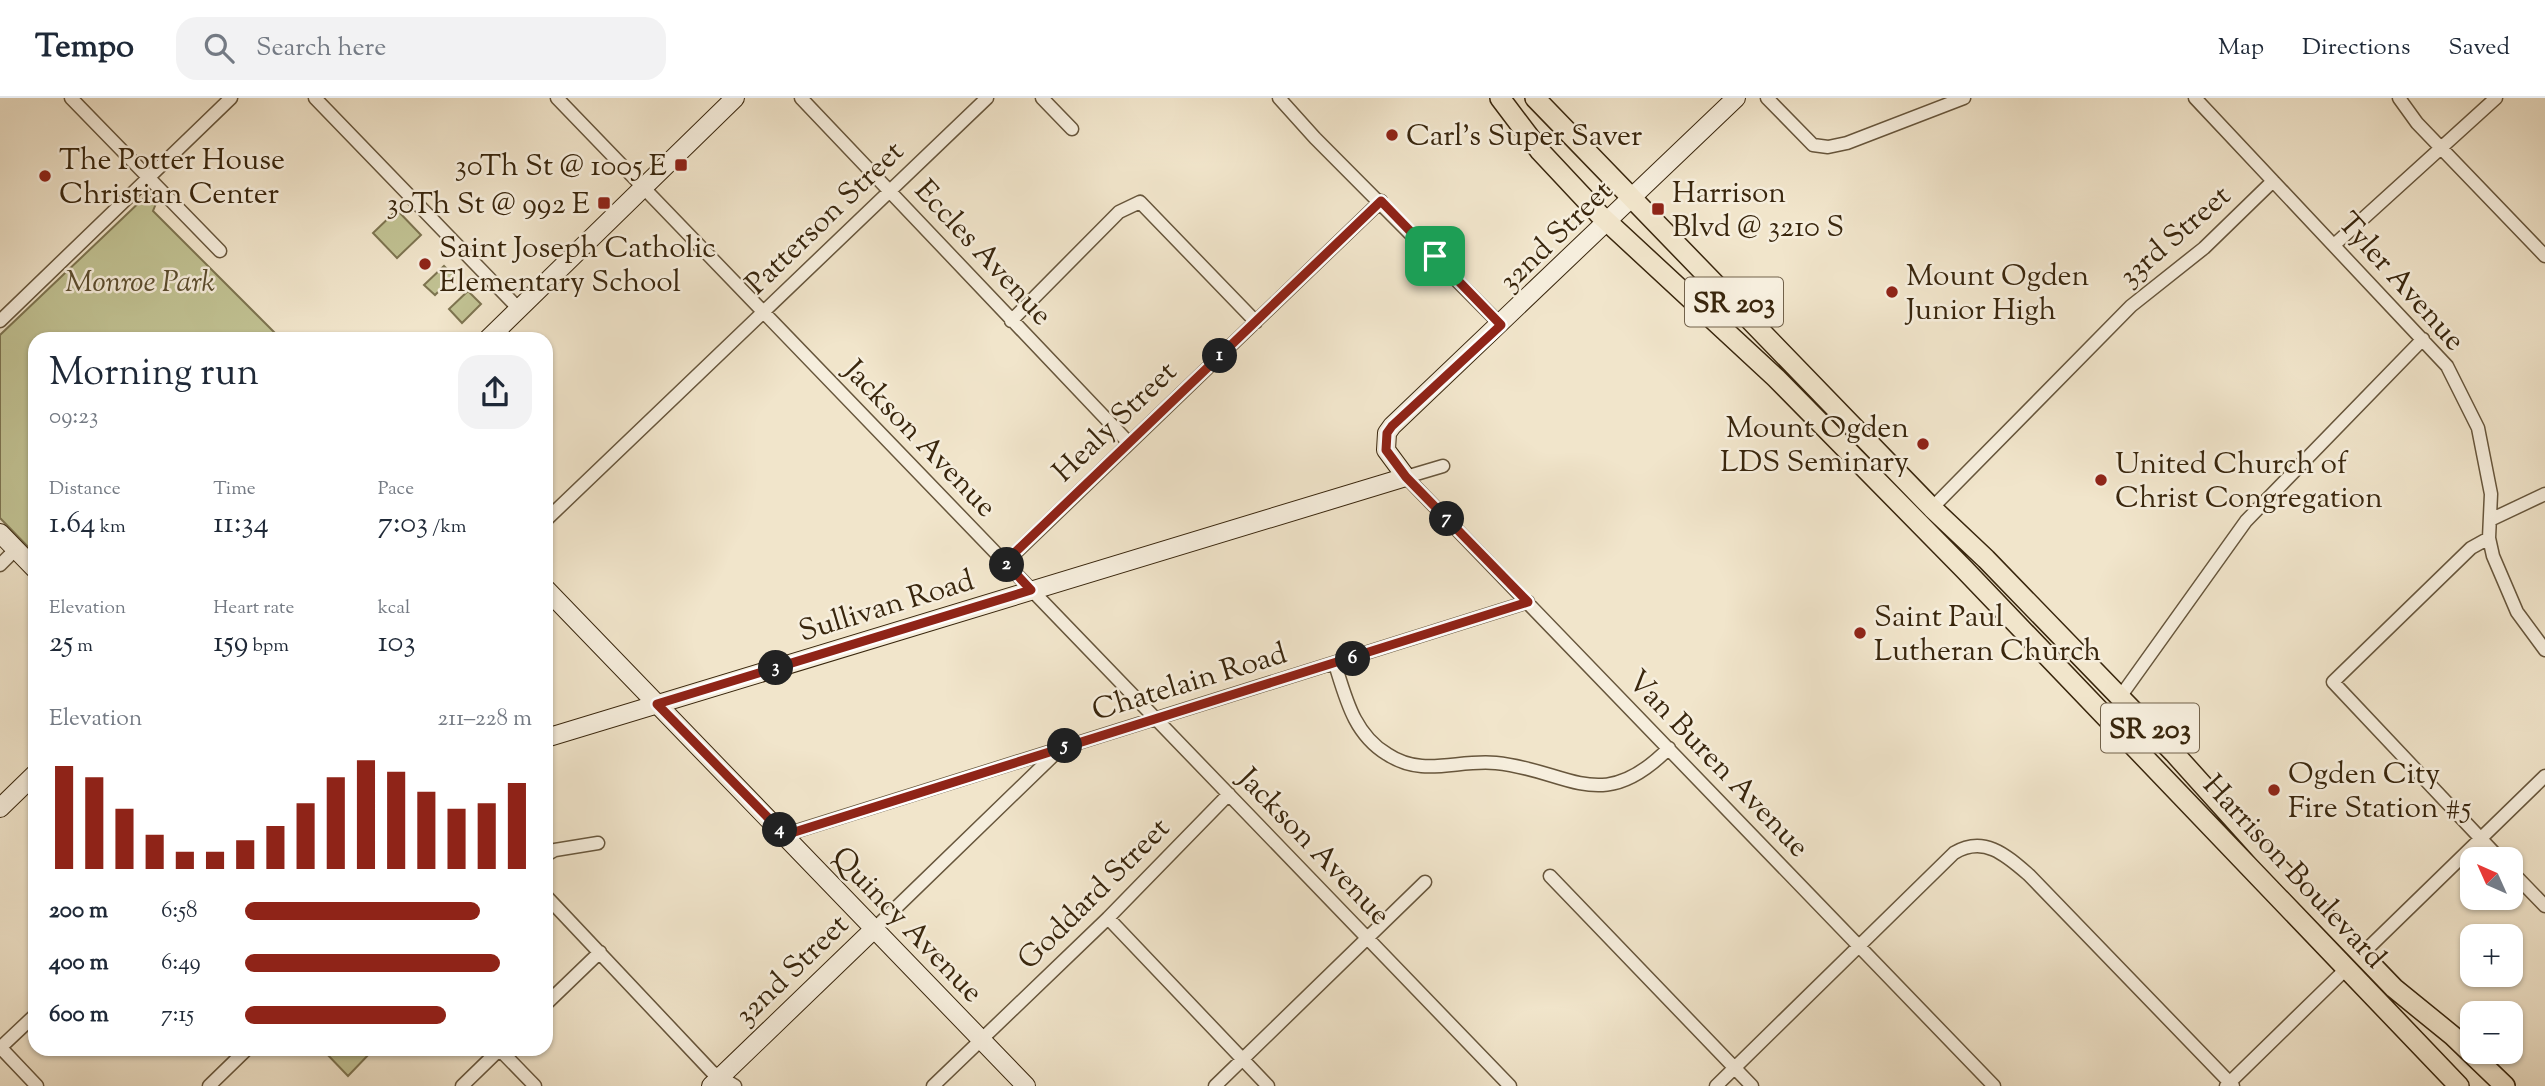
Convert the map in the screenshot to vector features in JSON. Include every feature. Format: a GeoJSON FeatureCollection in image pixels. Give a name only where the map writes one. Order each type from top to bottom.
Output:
{"type":"FeatureCollection","features":[{"type":"Feature","properties":{"kind":"main road","name":"Harrison Boulevard"},"geometry":{"type":"LineString","coordinates":[[1500,98],[1540,151],[1608,222],[1776,378],[2203,816],[2252,873],[2459,1086]]}},
{"type":"Feature","properties":{"kind":"main road","name":"Harrison Boulevard"},"geometry":{"type":"LineString","coordinates":[[1535,98],[1932,508],[1986,559],[2120,697],[2407,1000],[2453,1036],[2505,1086]]}},
{"type":"Feature","properties":{"kind":"street"},"geometry":{"type":"LineString","coordinates":[[71,98],[220,251]]}},
{"type":"Feature","properties":{"kind":"street"},"geometry":{"type":"LineString","coordinates":[[0,321],[231,98]]}},
{"type":"Feature","properties":{"kind":"street"},"geometry":{"type":"LineString","coordinates":[[315,98],[519,309]]}},
{"type":"Feature","properties":{"kind":"street","name":"Jackson Avenue"},"geometry":{"type":"LineString","coordinates":[[557,98],[1510,1086]]}},
{"type":"Feature","properties":{"kind":"street"},"geometry":{"type":"LineString","coordinates":[[495,332],[735,98]]}},
{"type":"Feature","properties":{"kind":"street","name":"Eccles Avenue"},"geometry":{"type":"LineString","coordinates":[[801,98],[1129,443]]}},
{"type":"Feature","properties":{"kind":"street","name":"Patterson Street"},"geometry":{"type":"LineString","coordinates":[[553,513],[987,98]]}},
{"type":"Feature","properties":{"kind":"street"},"geometry":{"type":"LineString","coordinates":[[1042,98],[1072,129]]}},
{"type":"Feature","properties":{"kind":"street"},"geometry":{"type":"LineString","coordinates":[[1279,98],[1315,138],[1381,201],[1501,325]]}},
{"type":"Feature","properties":{"kind":"street","name":"32nd Street"},"geometry":{"type":"LineString","coordinates":[[1406,477],[1386,450],[1387,433],[1736,98]]}},
{"type":"Feature","properties":{"kind":"street"},"geometry":{"type":"LineString","coordinates":[[1767,98],[1813,145],[1828,147],[1847,143],[1964,98]]}},
{"type":"Feature","properties":{"kind":"street","name":"Tyler Avenue"},"geometry":{"type":"LineString","coordinates":[[2194,98],[2447,366],[2478,428],[2491,494],[2489,538],[2517,612],[2545,650]]}},
{"type":"Feature","properties":{"kind":"street"},"geometry":{"type":"LineString","coordinates":[[2399,98],[2417,123],[2545,256]]}},
{"type":"Feature","properties":{"kind":"street"},"geometry":{"type":"LineString","coordinates":[[2334,245],[2496,98]]}},
{"type":"Feature","properties":{"kind":"street","name":"33rd Street"},"geometry":{"type":"LineString","coordinates":[[1932,508],[2131,306],[2204,248],[2273,181]]}},
{"type":"Feature","properties":{"kind":"street","name":"Healy Street"},"geometry":{"type":"LineString","coordinates":[[1005,562],[1381,201]]}},
{"type":"Feature","properties":{"kind":"street"},"geometry":{"type":"LineString","coordinates":[[1011,321],[1119,212],[1140,202],[1256,322]]}},
{"type":"Feature","properties":{"kind":"street"},"geometry":{"type":"LineString","coordinates":[[2120,697],[2246,521],[2423,339]]}},
{"type":"Feature","properties":{"kind":"street","name":"Sullivan Road"},"geometry":{"type":"LineString","coordinates":[[553,736],[1443,466]]}},
{"type":"Feature","properties":{"kind":"street","name":"Van Buren Avenue"},"geometry":{"type":"LineString","coordinates":[[1406,477],[1994,1086]]}},
{"type":"Feature","properties":{"kind":"street"},"geometry":{"type":"LineString","coordinates":[[2490,520],[2545,494]]}},
{"type":"Feature","properties":{"kind":"street"},"geometry":{"type":"LineString","coordinates":[[0,533],[28,562]]}},
{"type":"Feature","properties":{"kind":"street"},"geometry":{"type":"LineString","coordinates":[[2488,847],[2333,682],[2471,548],[2489,538]]}},
{"type":"Feature","properties":{"kind":"street"},"geometry":{"type":"LineString","coordinates":[[0,565],[16,549]]}},
{"type":"Feature","properties":{"kind":"street","name":"Quincy Avenue"},"geometry":{"type":"LineString","coordinates":[[553,596],[1026,1086]]}},
{"type":"Feature","properties":{"kind":"street","name":"Chatelain Road"},"geometry":{"type":"LineString","coordinates":[[785,835],[1528,602]]}},
{"type":"Feature","properties":{"kind":"street"},"geometry":{"type":"LineString","coordinates":[[1335,664],[1349,708],[1361,731],[1377,747],[1406,764],[1440,768],[1496,763],[1568,782],[1600,785],[1630,778],[1669,748]]}},
{"type":"Feature","properties":{"kind":"street","name":"32nd Street"},"geometry":{"type":"LineString","coordinates":[[722,1083],[873,930],[1062,747]]}},
{"type":"Feature","properties":{"kind":"street"},"geometry":{"type":"LineString","coordinates":[[2362,954],[2545,776]]}},
{"type":"Feature","properties":{"kind":"street"},"geometry":{"type":"LineString","coordinates":[[0,808],[28,781]]}},
{"type":"Feature","properties":{"kind":"street","name":"Goddard Street"},"geometry":{"type":"LineString","coordinates":[[933,1086],[1108,918],[1229,794]]}},
{"type":"Feature","properties":{"kind":"street"},"geometry":{"type":"LineString","coordinates":[[553,851],[598,843]]}},
{"type":"Feature","properties":{"kind":"street"},"geometry":{"type":"LineString","coordinates":[[1716,1086],[1963,847],[1983,844],[2029,875],[2229,1085],[2345,970]]}},
{"type":"Feature","properties":{"kind":"street"},"geometry":{"type":"LineString","coordinates":[[1550,876],[1752,1086]]}},
{"type":"Feature","properties":{"kind":"street"},"geometry":{"type":"LineString","coordinates":[[1215,1086],[1425,882]]}},
{"type":"Feature","properties":{"kind":"street"},"geometry":{"type":"LineString","coordinates":[[2524,884],[2545,906]]}},
{"type":"Feature","properties":{"kind":"street"},"geometry":{"type":"LineString","coordinates":[[553,903],[722,1083]]}},
{"type":"Feature","properties":{"kind":"street"},"geometry":{"type":"LineString","coordinates":[[1108,918],[1268,1086]]}},
{"type":"Feature","properties":{"kind":"street"},"geometry":{"type":"LineString","coordinates":[[553,997],[600,952]]}},
{"type":"Feature","properties":{"kind":"street"},"geometry":{"type":"LineString","coordinates":[[28,1021],[0,1047],[37,1086]]}},
{"type":"Feature","properties":{"kind":"street"},"geometry":{"type":"LineString","coordinates":[[209,1086],[240,1056]]}},
{"type":"Feature","properties":{"kind":"street"},"geometry":{"type":"LineString","coordinates":[[462,1086],[493,1056]]}},
{"type":"Feature","properties":{"kind":"street"},"geometry":{"type":"LineString","coordinates":[[505,1056],[535,1086]]}},
{"type":"Feature","properties":{"kind":"green space","name":"Monroe Park"},"geometry":{"type":"Polygon","coordinates":[[[147,195],[157,201],[153,211],[274,332],[28,332],[28,547],[0,518],[0,335],[147,195]]]}},
{"type":"Feature","properties":{"kind":"green space"},"geometry":{"type":"Polygon","coordinates":[[[397,210],[421,235],[397,258],[373,233],[397,210]]]}},
{"type":"Feature","properties":{"kind":"green space"},"geometry":{"type":"Polygon","coordinates":[[[444,266],[454,276],[435,295],[424,285],[444,266]]]}},
{"type":"Feature","properties":{"kind":"green space"},"geometry":{"type":"Polygon","coordinates":[[[468,291],[481,304],[462,323],[449,309],[468,291]]]}},
{"type":"Feature","properties":{"kind":"green space"},"geometry":{"type":"Polygon","coordinates":[[[329,1056],[367,1056],[348,1076],[329,1056]]]}},
{"type":"Feature","properties":{"kind":"place","name":"Carl's Super Saver"},"geometry":{"type":"Point","coordinates":[1392,135]}},
{"type":"Feature","properties":{"kind":"place","name":"30Th St @ 1005 E"},"geometry":{"type":"Point","coordinates":[681,165]}},
{"type":"Feature","properties":{"kind":"place","name":"The Potter House Christian Center"},"geometry":{"type":"Point","coordinates":[45,176]}},
{"type":"Feature","properties":{"kind":"place","name":"30Th St @ 992 E"},"geometry":{"type":"Point","coordinates":[604,203]}},
{"type":"Feature","properties":{"kind":"place","name":"Harrison Blvd @ 3210 S"},"geometry":{"type":"Point","coordinates":[1658,209]}},
{"type":"Feature","properties":{"kind":"place","name":"Saint Joseph Catholic Elementary School"},"geometry":{"type":"Point","coordinates":[425,264]}},
{"type":"Feature","properties":{"kind":"place","name":"Mount Ogden Junior High"},"geometry":{"type":"Point","coordinates":[1892,292]}},
{"type":"Feature","properties":{"kind":"place","name":"Mount Ogden LDS Seminary"},"geometry":{"type":"Point","coordinates":[1923,444]}},
{"type":"Feature","properties":{"kind":"place","name":"United Church of Christ Congregation"},"geometry":{"type":"Point","coordinates":[2101,480]}},
{"type":"Feature","properties":{"kind":"place","name":"Saint Paul Lutheran Church"},"geometry":{"type":"Point","coordinates":[1860,633]}},
{"type":"Feature","properties":{"kind":"place","name":"Ogden City Fire Station #5"},"geometry":{"type":"Point","coordinates":[2274,790]}},
{"type":"Feature","properties":{"kind":"route"},"geometry":{"type":"LineString","coordinates":[[1381,201],[1435,256],[1501,325],[1392,426],[1387,433],[1386,450],[1406,477],[1528,602],[785,835],[657,704],[1031,590],[1005,562],[1381,201]]}}]}
